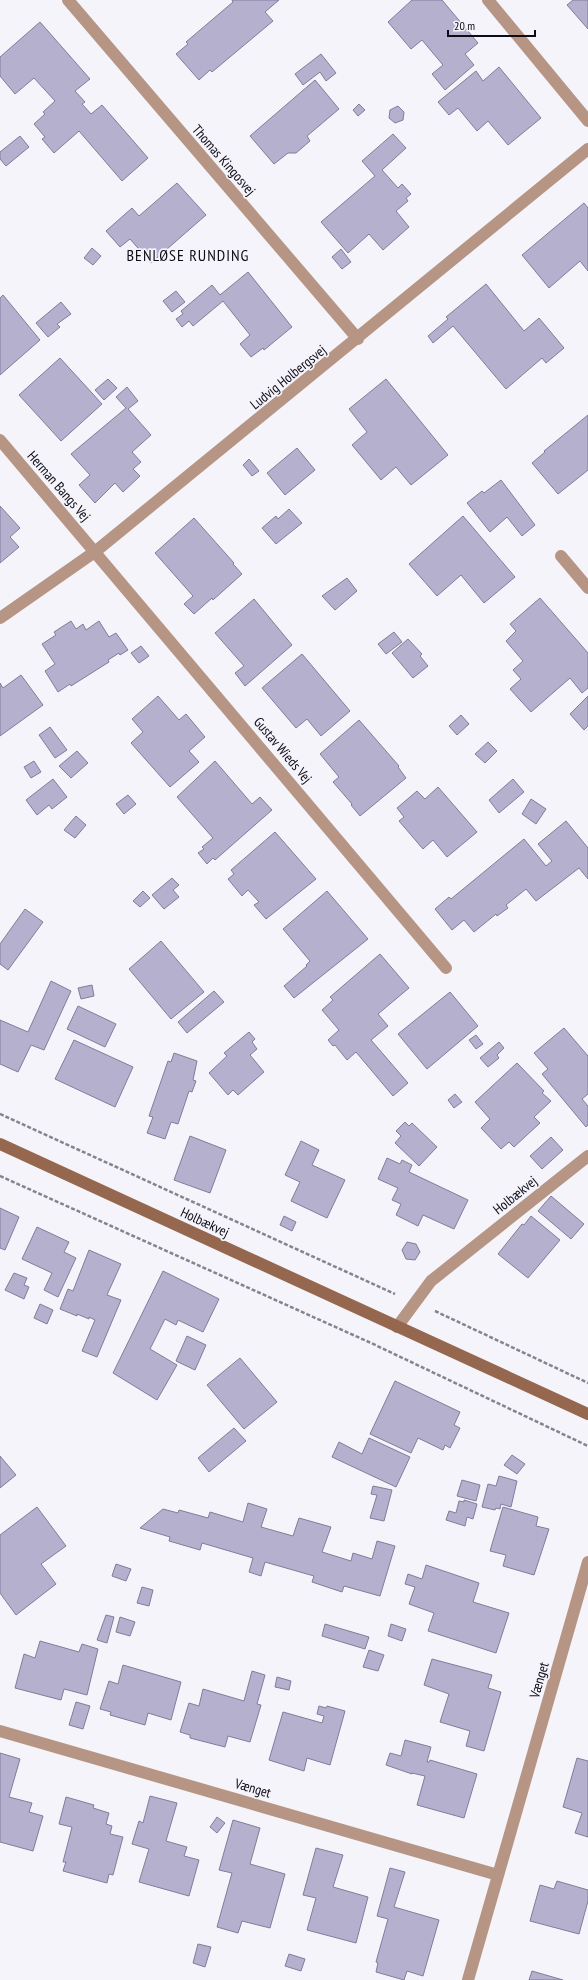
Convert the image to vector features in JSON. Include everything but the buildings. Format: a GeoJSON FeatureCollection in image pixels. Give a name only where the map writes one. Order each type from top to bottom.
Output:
{"type":"FeatureCollection","features":[{"type":"Feature","properties":{"kind":"main road","name":"Holbækvej"},"geometry":{"type":"LineString","coordinates":[[0,1144],[588,1414]]}},
{"type":"Feature","properties":{"kind":"street","name":"Thomas Kingosvej"},"geometry":{"type":"LineString","coordinates":[[68,0],[358,339]]}},
{"type":"Feature","properties":{"kind":"street"},"geometry":{"type":"LineString","coordinates":[[488,0],[588,121]]}},
{"type":"Feature","properties":{"kind":"street","name":"Ludvig Holbergsvej"},"geometry":{"type":"LineString","coordinates":[[0,618],[96,551],[588,150]]}},
{"type":"Feature","properties":{"kind":"street","name":"Herman Bangs Vej"},"geometry":{"type":"LineString","coordinates":[[0,440],[96,551]]}},
{"type":"Feature","properties":{"kind":"street","name":"Gustav Wieds Vej"},"geometry":{"type":"LineString","coordinates":[[96,551],[446,968]]}},
{"type":"Feature","properties":{"kind":"street"},"geometry":{"type":"LineString","coordinates":[[561,556],[588,588]]}},
{"type":"Feature","properties":{"kind":"street","name":"Holbækvej"},"geometry":{"type":"LineString","coordinates":[[397,1327],[431,1281],[588,1156]]}},
{"type":"Feature","properties":{"kind":"street","name":"Vænget"},"geometry":{"type":"LineString","coordinates":[[468,1980],[588,1562]]}},
{"type":"Feature","properties":{"kind":"street","name":"Vænget"},"geometry":{"type":"LineString","coordinates":[[0,1731],[498,1875]]}},
{"type":"Feature","properties":{"kind":"path"},"geometry":{"type":"LineString","coordinates":[[0,1114],[354,1276],[416,1302],[588,1383]]}},
{"type":"Feature","properties":{"kind":"path"},"geometry":{"type":"LineString","coordinates":[[0,1176],[371,1343],[588,1446]]}},
{"type":"Feature","properties":{"kind":"district","name":"BENLØSE RUNDING"},"geometry":{"type":"Point","coordinates":[188,255]}}]}
